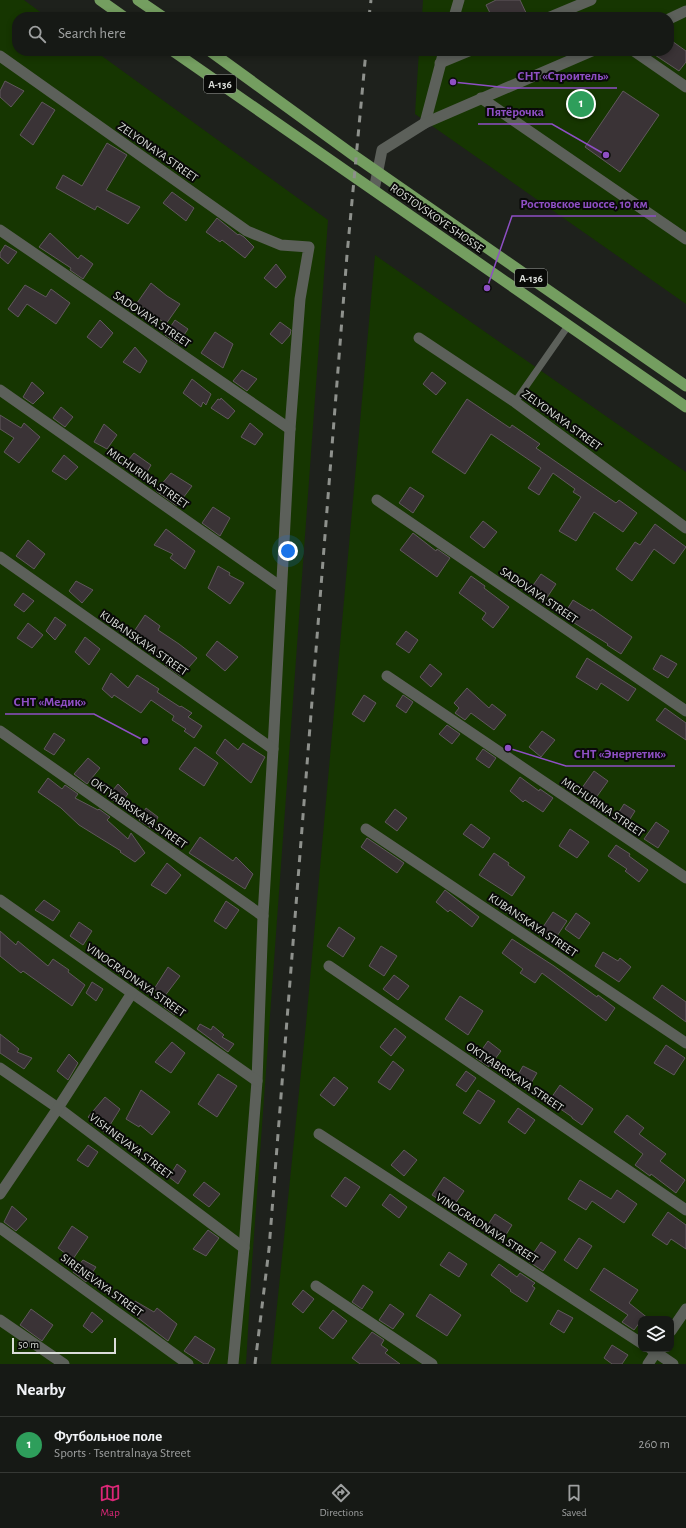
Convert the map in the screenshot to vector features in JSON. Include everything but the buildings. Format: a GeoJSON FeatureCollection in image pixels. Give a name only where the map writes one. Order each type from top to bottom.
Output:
{"type":"FeatureCollection","features":[{"type":"Feature","properties":{"kind":"highway"},"geometry":{"type":"LineString","coordinates":[[100,0],[117,12]]}},
{"type":"Feature","properties":{"kind":"highway"},"geometry":{"type":"LineString","coordinates":[[138,0],[156,12]]}},
{"type":"Feature","properties":{"kind":"highway","name":"ROSTOVSKOYE SHOSSE"},"geometry":{"type":"LineString","coordinates":[[180,56],[686,407]]}},
{"type":"Feature","properties":{"kind":"highway","name":"ROSTOVSKOYE SHOSSE"},"geometry":{"type":"LineString","coordinates":[[217,56],[377,171],[686,386]]}},
{"type":"Feature","properties":{"kind":"street"},"geometry":{"type":"LineString","coordinates":[[455,12],[459,0]]}},
{"type":"Feature","properties":{"kind":"street"},"geometry":{"type":"LineString","coordinates":[[562,12],[591,0]]}},
{"type":"Feature","properties":{"kind":"street"},"geometry":{"type":"LineString","coordinates":[[674,17],[686,11]]}},
{"type":"Feature","properties":{"kind":"street","name":"ZELYONAYA STREET"},"geometry":{"type":"LineString","coordinates":[[0,56],[247,231],[281,245],[309,247],[300,299],[290,429]]}},
{"type":"Feature","properties":{"kind":"street"},"geometry":{"type":"LineString","coordinates":[[425,123],[442,56]]}},
{"type":"Feature","properties":{"kind":"street"},"geometry":{"type":"LineString","coordinates":[[440,63],[457,56]]}},
{"type":"Feature","properties":{"kind":"street"},"geometry":{"type":"LineString","coordinates":[[374,190],[382,150],[425,123],[580,56]]}},
{"type":"Feature","properties":{"kind":"street"},"geometry":{"type":"LineString","coordinates":[[641,56],[686,87]]}},
{"type":"Feature","properties":{"kind":"street"},"geometry":{"type":"LineString","coordinates":[[481,98],[686,239]]}},
{"type":"Feature","properties":{"kind":"street","name":"SADOVAYA STREET"},"geometry":{"type":"LineString","coordinates":[[0,230],[290,429]]}},
{"type":"Feature","properties":{"kind":"street","name":"ZELYONAYA STREET"},"geometry":{"type":"LineString","coordinates":[[419,338],[515,402],[686,528]]}},
{"type":"Feature","properties":{"kind":"street","name":"MICHURINA STREET"},"geometry":{"type":"LineString","coordinates":[[0,390],[282,587]]}},
{"type":"Feature","properties":{"kind":"street"},"geometry":{"type":"LineString","coordinates":[[232,1364],[244,1248],[257,1082],[263,916],[274,749],[290,429]]}},
{"type":"Feature","properties":{"kind":"street","name":"SADOVAYA STREET"},"geometry":{"type":"LineString","coordinates":[[377,500],[686,711]]}},
{"type":"Feature","properties":{"kind":"street","name":"KUBANSKAYA STREET"},"geometry":{"type":"LineString","coordinates":[[0,557],[274,749]]}},
{"type":"Feature","properties":{"kind":"street","name":"MICHURINA STREET"},"geometry":{"type":"LineString","coordinates":[[387,676],[686,878]]}},
{"type":"Feature","properties":{"kind":"street","name":"OKTYABRSKAYA STREET"},"geometry":{"type":"LineString","coordinates":[[0,731],[263,916]]}},
{"type":"Feature","properties":{"kind":"street","name":"KUBANSKAYA STREET"},"geometry":{"type":"LineString","coordinates":[[366,829],[686,1043]]}},
{"type":"Feature","properties":{"kind":"street","name":"VINOGRADNAYA STREET"},"geometry":{"type":"LineString","coordinates":[[0,900],[257,1082]]}},
{"type":"Feature","properties":{"kind":"street","name":"OKTYABRSKAYA STREET"},"geometry":{"type":"LineString","coordinates":[[329,966],[686,1210]]}},
{"type":"Feature","properties":{"kind":"street"},"geometry":{"type":"LineString","coordinates":[[0,1194],[58,1108],[132,993]]}},
{"type":"Feature","properties":{"kind":"street","name":"VISHNEVAYA STREET"},"geometry":{"type":"LineString","coordinates":[[0,1068],[58,1108],[244,1248]]}},
{"type":"Feature","properties":{"kind":"street","name":"VINOGRADNAYA STREET"},"geometry":{"type":"LineString","coordinates":[[319,1134],[638,1341]]}},
{"type":"Feature","properties":{"kind":"street","name":"SIRENEVAYA STREET"},"geometry":{"type":"LineString","coordinates":[[0,1228],[188,1364]]}},
{"type":"Feature","properties":{"kind":"street"},"geometry":{"type":"LineString","coordinates":[[316,1286],[432,1364]]}},
{"type":"Feature","properties":{"kind":"street"},"geometry":{"type":"LineString","coordinates":[[674,1326],[686,1309]]}},
{"type":"Feature","properties":{"kind":"street"},"geometry":{"type":"LineString","coordinates":[[0,1320],[64,1364]]}},
{"type":"Feature","properties":{"kind":"street"},"geometry":{"type":"LineString","coordinates":[[648,1364],[654,1352]]}},
{"type":"Feature","properties":{"kind":"street"},"geometry":{"type":"LineString","coordinates":[[658,1352],[673,1364]]}},
{"type":"Feature","properties":{"kind":"lane"},"geometry":{"type":"LineString","coordinates":[[515,402],[568,326]]}},
{"type":"Feature","properties":{"kind":"green space"},"geometry":{"type":"Polygon","coordinates":[[[0,0],[24,0],[40,12],[12,12],[12,56],[102,56],[328,220],[252,1263],[246,1364],[0,1364],[0,0]]]}},
{"type":"Feature","properties":{"kind":"green space"},"geometry":{"type":"Polygon","coordinates":[[[423,0],[686,0],[686,304],[415,114],[419,56],[674,56],[674,12],[422,12],[423,0]]]}},
{"type":"Feature","properties":{"kind":"green space"},"geometry":{"type":"Polygon","coordinates":[[[375,255],[686,472],[686,1364],[271,1364],[306,1024],[375,255]]]}},
{"type":"Feature","properties":{"kind":"railway"},"geometry":{"type":"LineString","coordinates":[[370,12],[371,0]]}},
{"type":"Feature","properties":{"kind":"railway"},"geometry":{"type":"LineString","coordinates":[[255,1364],[269,1249],[347,255],[366,56]]}},
{"type":"Feature","properties":{"kind":"place","name":"СНТ «Строитель»"},"geometry":{"type":"Point","coordinates":[453,82]}},
{"type":"Feature","properties":{"kind":"place","name":"Футбольное поле"},"geometry":{"type":"Point","coordinates":[581,104]}},
{"type":"Feature","properties":{"kind":"place","name":"Пятёрочка"},"geometry":{"type":"Point","coordinates":[606,155]}},
{"type":"Feature","properties":{"kind":"place","name":"Ростовское шоссе, 10 км"},"geometry":{"type":"Point","coordinates":[487,288]}},
{"type":"Feature","properties":{"kind":"place","name":"СНТ «Медик»"},"geometry":{"type":"Point","coordinates":[145,741]}},
{"type":"Feature","properties":{"kind":"place","name":"СНТ «Энергетик»"},"geometry":{"type":"Point","coordinates":[508,748]}}]}
